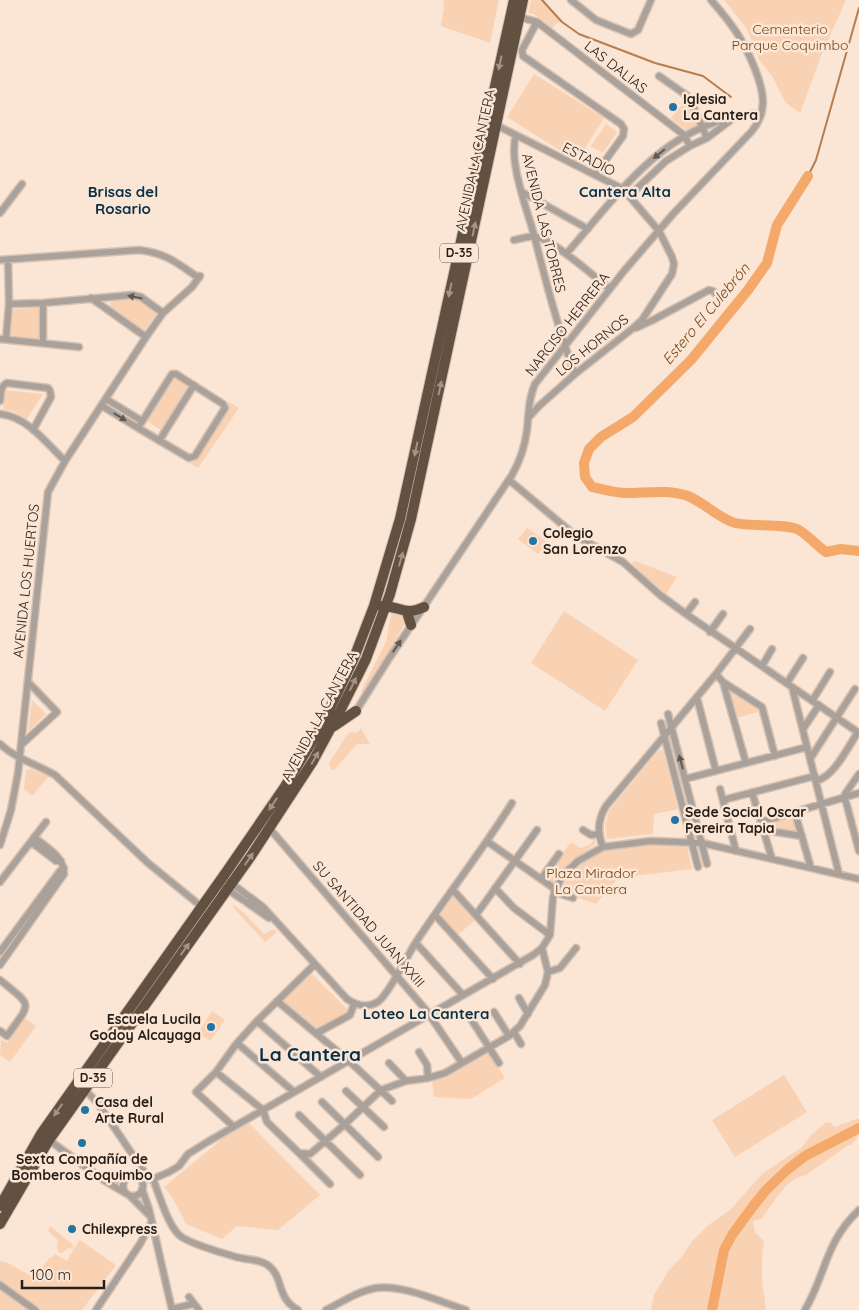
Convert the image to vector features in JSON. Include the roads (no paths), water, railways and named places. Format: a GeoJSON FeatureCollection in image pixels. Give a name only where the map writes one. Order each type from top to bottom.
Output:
{"type":"FeatureCollection","features":[{"type":"Feature","properties":{"kind":"highway","name":"AVENIDA LA CANTERA"},"geometry":{"type":"LineString","coordinates":[[0,1224],[45,1137],[85,1090],[225,883],[366,659],[386,606],[412,519],[496,125],[515,16],[514,0]]}},
{"type":"Feature","properties":{"kind":"highway","name":"AVENIDA LA CANTERA"},"geometry":{"type":"LineString","coordinates":[[0,1206],[202,907],[225,883],[270,829],[303,778],[331,728],[337,706],[374,606],[392,548],[515,16],[523,0]]}},
{"type":"Feature","properties":{"kind":"highway"},"geometry":{"type":"LineString","coordinates":[[374,606],[386,606],[407,612],[424,607]]}},
{"type":"Feature","properties":{"kind":"highway"},"geometry":{"type":"LineString","coordinates":[[407,612],[410,616],[411,625]]}},
{"type":"Feature","properties":{"kind":"highway"},"geometry":{"type":"LineString","coordinates":[[337,706],[350,712],[356,711]]}},
{"type":"Feature","properties":{"kind":"highway"},"geometry":{"type":"LineString","coordinates":[[331,728],[356,711]]}},
{"type":"Feature","properties":{"kind":"street"},"geometry":{"type":"LineString","coordinates":[[571,0],[596,20],[631,34],[638,30],[651,0]]}},
{"type":"Feature","properties":{"kind":"street"},"geometry":{"type":"LineString","coordinates":[[566,254],[650,160],[684,136],[703,127],[752,114],[761,116],[764,102],[762,90],[746,47],[734,26],[711,0]]}},
{"type":"Feature","properties":{"kind":"street","name":"LAS DALIAS"},"geometry":{"type":"LineString","coordinates":[[515,16],[537,22],[684,136],[690,146]]}},
{"type":"Feature","properties":{"kind":"street"},"geometry":{"type":"LineString","coordinates":[[537,22],[522,50],[523,56],[621,124],[624,129],[623,136],[595,175]]}},
{"type":"Feature","properties":{"kind":"street"},"geometry":{"type":"LineString","coordinates":[[660,76],[689,97],[707,138]]}},
{"type":"Feature","properties":{"kind":"street","name":"NARCISO HERRERA"},"geometry":{"type":"LineString","coordinates":[[356,711],[411,625],[509,480],[524,448],[530,399],[535,384],[610,289],[659,231],[752,131],[761,116]]}},
{"type":"Feature","properties":{"kind":"street"},"geometry":{"type":"LineString","coordinates":[[629,196],[658,168],[690,146],[707,138],[733,118]]}},
{"type":"Feature","properties":{"kind":"street","name":"ESTADIO"},"geometry":{"type":"LineString","coordinates":[[496,125],[623,190],[659,231]]}},
{"type":"Feature","properties":{"kind":"street","name":"AVENIDA LAS TORRES"},"geometry":{"type":"LineString","coordinates":[[516,135],[513,152],[522,192],[548,295],[575,374]]}},
{"type":"Feature","properties":{"kind":"street"},"geometry":{"type":"LineString","coordinates":[[0,213],[22,184]]}},
{"type":"Feature","properties":{"kind":"street"},"geometry":{"type":"LineString","coordinates":[[522,192],[588,229]]}},
{"type":"Feature","properties":{"kind":"street","name":"LOS HORNOS"},"geometry":{"type":"LineString","coordinates":[[528,418],[575,374],[642,320],[673,271],[672,257],[659,231]]}},
{"type":"Feature","properties":{"kind":"street"},"geometry":{"type":"LineString","coordinates":[[514,240],[534,236],[541,238],[566,254],[610,289]]}},
{"type":"Feature","properties":{"kind":"street","name":"AVENIDA LOS HUERTOS"},"geometry":{"type":"LineString","coordinates":[[0,845],[11,810],[20,759],[47,496],[66,461],[146,337],[163,313],[192,287],[200,277],[156,252],[138,250],[8,260]]}},
{"type":"Feature","properties":{"kind":"street"},"geometry":{"type":"LineString","coordinates":[[0,260],[8,260],[9,304],[3,339],[79,347]]}},
{"type":"Feature","properties":{"kind":"street"},"geometry":{"type":"LineString","coordinates":[[632,329],[709,290],[714,291],[716,294]]}},
{"type":"Feature","properties":{"kind":"street"},"geometry":{"type":"LineString","coordinates":[[9,304],[139,296],[163,313]]}},
{"type":"Feature","properties":{"kind":"street"},"geometry":{"type":"LineString","coordinates":[[105,308],[105,301],[109,297]]}},
{"type":"Feature","properties":{"kind":"street"},"geometry":{"type":"LineString","coordinates":[[91,298],[146,337]]}},
{"type":"Feature","properties":{"kind":"street"},"geometry":{"type":"LineString","coordinates":[[43,303],[43,343]]}},
{"type":"Feature","properties":{"kind":"street"},"geometry":{"type":"LineString","coordinates":[[104,402],[138,428],[189,458],[194,457],[225,409],[223,404],[176,374],[172,374],[138,428]]}},
{"type":"Feature","properties":{"kind":"street"},"geometry":{"type":"LineString","coordinates":[[0,401],[1,388],[7,383],[46,387],[49,389],[51,397],[32,430]]}},
{"type":"Feature","properties":{"kind":"street"},"geometry":{"type":"LineString","coordinates":[[159,441],[194,385]]}},
{"type":"Feature","properties":{"kind":"street"},"geometry":{"type":"LineString","coordinates":[[104,402],[142,421]]}},
{"type":"Feature","properties":{"kind":"street"},"geometry":{"type":"LineString","coordinates":[[0,414],[18,419],[66,461]]}},
{"type":"Feature","properties":{"kind":"street"},"geometry":{"type":"LineString","coordinates":[[509,480],[576,536],[623,562],[660,595],[710,632],[858,733],[830,774],[822,779],[815,778],[723,800]]}},
{"type":"Feature","properties":{"kind":"street"},"geometry":{"type":"LineString","coordinates":[[686,614],[696,602]]}},
{"type":"Feature","properties":{"kind":"street"},"geometry":{"type":"LineString","coordinates":[[710,632],[723,614]]}},
{"type":"Feature","properties":{"kind":"street"},"geometry":{"type":"LineString","coordinates":[[603,847],[600,834],[601,817],[606,806],[697,698],[750,629]]}},
{"type":"Feature","properties":{"kind":"street"},"geometry":{"type":"LineString","coordinates":[[762,666],[772,649]]}},
{"type":"Feature","properties":{"kind":"street"},"geometry":{"type":"LineString","coordinates":[[803,658],[789,685],[803,729],[840,874]]}},
{"type":"Feature","properties":{"kind":"street"},"geometry":{"type":"LineString","coordinates":[[812,700],[830,672]]}},
{"type":"Feature","properties":{"kind":"street"},"geometry":{"type":"LineString","coordinates":[[716,674],[723,682],[762,707],[776,756]]}},
{"type":"Feature","properties":{"kind":"street"},"geometry":{"type":"LineString","coordinates":[[21,745],[57,712],[28,682]]}},
{"type":"Feature","properties":{"kind":"street"},"geometry":{"type":"LineString","coordinates":[[723,682],[746,763]]}},
{"type":"Feature","properties":{"kind":"street"},"geometry":{"type":"LineString","coordinates":[[810,759],[855,689]]}},
{"type":"Feature","properties":{"kind":"street"},"geometry":{"type":"LineString","coordinates":[[697,698],[716,771]]}},
{"type":"Feature","properties":{"kind":"street"},"geometry":{"type":"LineString","coordinates":[[803,729],[819,705]]}},
{"type":"Feature","properties":{"kind":"street"},"geometry":{"type":"LineString","coordinates":[[668,714],[707,864]]}},
{"type":"Feature","properties":{"kind":"street"},"geometry":{"type":"LineString","coordinates":[[661,723],[698,867]]}},
{"type":"Feature","properties":{"kind":"street"},"geometry":{"type":"LineString","coordinates":[[0,744],[20,759],[37,765],[55,775],[148,863],[202,907]]}},
{"type":"Feature","properties":{"kind":"street"},"geometry":{"type":"LineString","coordinates":[[685,779],[807,747]]}},
{"type":"Feature","properties":{"kind":"street"},"geometry":{"type":"LineString","coordinates":[[859,774],[845,794],[859,851]]}},
{"type":"Feature","properties":{"kind":"street"},"geometry":{"type":"LineString","coordinates":[[720,789],[736,851]]}},
{"type":"Feature","properties":{"kind":"street"},"geometry":{"type":"LineString","coordinates":[[752,792],[772,859]]}},
{"type":"Feature","properties":{"kind":"street"},"geometry":{"type":"LineString","coordinates":[[761,822],[859,793]]}},
{"type":"Feature","properties":{"kind":"street"},"geometry":{"type":"LineString","coordinates":[[225,883],[247,898],[276,924],[347,999],[354,1004],[366,1006],[377,1002],[382,997],[416,943],[488,842],[512,803]]}},
{"type":"Feature","properties":{"kind":"street"},"geometry":{"type":"LineString","coordinates":[[795,813],[811,868]]}},
{"type":"Feature","properties":{"kind":"street"},"geometry":{"type":"LineString","coordinates":[[0,882],[46,822]]}},
{"type":"Feature","properties":{"kind":"street","name":"SU SANTIDAD JUAN XXIII"},"geometry":{"type":"LineString","coordinates":[[270,829],[430,1014],[462,1063]]}},
{"type":"Feature","properties":{"kind":"street"},"geometry":{"type":"LineString","coordinates":[[476,915],[537,830]]}},
{"type":"Feature","properties":{"kind":"street"},"geometry":{"type":"LineString","coordinates":[[583,830],[591,835],[600,834]]}},
{"type":"Feature","properties":{"kind":"street"},"geometry":{"type":"LineString","coordinates":[[763,830],[802,836]]}},
{"type":"Feature","properties":{"kind":"street"},"geometry":{"type":"LineString","coordinates":[[0,966],[64,874],[61,861],[56,861],[33,839]]}},
{"type":"Feature","properties":{"kind":"street"},"geometry":{"type":"LineString","coordinates":[[128,1195],[139,1194],[151,1179],[179,1166],[188,1154],[349,1060],[520,964],[542,948],[550,935],[551,903],[554,891],[568,868],[583,857],[603,847],[646,841],[702,843],[859,879]]}},
{"type":"Feature","properties":{"kind":"street"},"geometry":{"type":"LineString","coordinates":[[488,842],[541,879],[554,891],[573,898]]}},
{"type":"Feature","properties":{"kind":"street"},"geometry":{"type":"LineString","coordinates":[[541,879],[559,854]]}},
{"type":"Feature","properties":{"kind":"street"},"geometry":{"type":"LineString","coordinates":[[0,952],[64,868]]}},
{"type":"Feature","properties":{"kind":"street"},"geometry":{"type":"LineString","coordinates":[[495,888],[514,908],[550,935]]}},
{"type":"Feature","properties":{"kind":"street"},"geometry":{"type":"LineString","coordinates":[[453,890],[520,964]]}},
{"type":"Feature","properties":{"kind":"street"},"geometry":{"type":"LineString","coordinates":[[435,915],[493,978]]}},
{"type":"Feature","properties":{"kind":"street"},"geometry":{"type":"LineString","coordinates":[[416,943],[464,995]]}},
{"type":"Feature","properties":{"kind":"street"},"geometry":{"type":"LineString","coordinates":[[299,1153],[304,1155],[312,1153],[381,1090],[406,1081],[445,1073],[512,1034],[528,1014],[545,984],[548,972],[542,948]]}},
{"type":"Feature","properties":{"kind":"street"},"geometry":{"type":"LineString","coordinates":[[548,972],[560,968],[576,948]]}},
{"type":"Feature","properties":{"kind":"street"},"geometry":{"type":"LineString","coordinates":[[234,1127],[196,1092],[216,1072],[237,1043],[257,1021],[315,964]]}},
{"type":"Feature","properties":{"kind":"street"},"geometry":{"type":"LineString","coordinates":[[0,980],[24,1000],[26,1006],[25,1011],[6,1036],[0,1031]]}},
{"type":"Feature","properties":{"kind":"street"},"geometry":{"type":"LineString","coordinates":[[519,998],[528,1014]]}},
{"type":"Feature","properties":{"kind":"street"},"geometry":{"type":"LineString","coordinates":[[276,1001],[349,1060],[392,1102]]}},
{"type":"Feature","properties":{"kind":"street"},"geometry":{"type":"LineString","coordinates":[[317,1033],[350,1015],[354,1004]]}},
{"type":"Feature","properties":{"kind":"street"},"geometry":{"type":"LineString","coordinates":[[494,1012],[520,1044]]}},
{"type":"Feature","properties":{"kind":"street"},"geometry":{"type":"LineString","coordinates":[[471,1020],[499,1063]]}},
{"type":"Feature","properties":{"kind":"street"},"geometry":{"type":"LineString","coordinates":[[257,1021],[321,1077]]}},
{"type":"Feature","properties":{"kind":"street"},"geometry":{"type":"LineString","coordinates":[[237,1043],[294,1092]]}},
{"type":"Feature","properties":{"kind":"street"},"geometry":{"type":"LineString","coordinates":[[419,1052],[427,1066],[428,1078]]}},
{"type":"Feature","properties":{"kind":"street"},"geometry":{"type":"LineString","coordinates":[[390,1063],[406,1081]]}},
{"type":"Feature","properties":{"kind":"street"},"geometry":{"type":"LineString","coordinates":[[216,1072],[263,1110],[267,1122],[330,1184]]}},
{"type":"Feature","properties":{"kind":"street"},"geometry":{"type":"LineString","coordinates":[[85,1090],[97,1102],[151,1179],[179,1235],[215,1250],[268,1265],[276,1274],[289,1304],[298,1310]]}},
{"type":"Feature","properties":{"kind":"street"},"geometry":{"type":"LineString","coordinates":[[346,1090],[384,1127]]}},
{"type":"Feature","properties":{"kind":"street"},"geometry":{"type":"LineString","coordinates":[[322,1102],[378,1158]]}},
{"type":"Feature","properties":{"kind":"street"},"geometry":{"type":"LineString","coordinates":[[299,1115],[360,1175]]}},
{"type":"Feature","properties":{"kind":"street"},"geometry":{"type":"LineString","coordinates":[[45,1137],[128,1195],[143,1207],[151,1220]]}},
{"type":"Feature","properties":{"kind":"street"},"geometry":{"type":"LineString","coordinates":[[97,1173],[113,1180],[133,1176],[151,1179]]}},
{"type":"Feature","properties":{"kind":"street"},"geometry":{"type":"LineString","coordinates":[[127,1177],[122,1186],[128,1195]]}},
{"type":"Feature","properties":{"kind":"street"},"geometry":{"type":"LineString","coordinates":[[138,1177],[151,1220],[172,1309],[193,1304]]}},
{"type":"Feature","properties":{"kind":"street"},"geometry":{"type":"LineString","coordinates":[[805,1310],[817,1286],[831,1247],[842,1229],[859,1210]]}},
{"type":"Feature","properties":{"kind":"street"},"geometry":{"type":"LineString","coordinates":[[96,1310],[140,1244],[151,1220]]}},
{"type":"Feature","properties":{"kind":"street"},"geometry":{"type":"LineString","coordinates":[[140,1244],[156,1242]]}},
{"type":"Feature","properties":{"kind":"street"},"geometry":{"type":"LineString","coordinates":[[0,1284],[35,1310]]}},
{"type":"Feature","properties":{"kind":"street"},"geometry":{"type":"LineString","coordinates":[[326,1310],[364,1292],[377,1288],[390,1288],[466,1310]]}},
{"type":"Feature","properties":{"kind":"street"},"geometry":{"type":"LineString","coordinates":[[189,1297],[199,1310]]}},
{"type":"Feature","properties":{"kind":"waterway"},"geometry":{"type":"LineString","coordinates":[[542,0],[562,22],[579,34],[655,63],[703,76],[731,97]]}},
{"type":"Feature","properties":{"kind":"waterway"},"geometry":{"type":"LineString","coordinates":[[808,176],[816,160],[859,8]]}},
{"type":"Feature","properties":{"kind":"waterway","name":"Estero El Culebrón"},"geometry":{"type":"LineString","coordinates":[[808,176],[777,225],[767,263],[748,290],[691,360],[633,417],[601,437],[589,449],[584,463],[585,477],[592,487],[613,492],[665,492],[688,496],[723,518],[735,523],[793,528],[803,532],[826,552],[841,549],[859,551]]}},
{"type":"Feature","properties":{"kind":"waterway","name":"Estero El Culebrón"},"geometry":{"type":"LineString","coordinates":[[712,1310],[724,1250],[732,1235],[754,1205],[767,1189],[805,1156],[859,1128]]}},
{"type":"Feature","properties":{"kind":"place","name":"Iglesia La Cantera"},"geometry":{"type":"Point","coordinates":[673,107]}},
{"type":"Feature","properties":{"kind":"place","name":"Colegio San Lorenzo"},"geometry":{"type":"Point","coordinates":[533,541]}},
{"type":"Feature","properties":{"kind":"place","name":"Sede Social Oscar Pereira Tapia"},"geometry":{"type":"Point","coordinates":[675,820]}},
{"type":"Feature","properties":{"kind":"place","name":"Escuela Lucila Godoy Alcayaga"},"geometry":{"type":"Point","coordinates":[211,1027]}},
{"type":"Feature","properties":{"kind":"place","name":"Casa del Arte Rural"},"geometry":{"type":"Point","coordinates":[85,1110]}},
{"type":"Feature","properties":{"kind":"place","name":"Sexta Compañía de Bomberos Coquimbo"},"geometry":{"type":"Point","coordinates":[82,1143]}},
{"type":"Feature","properties":{"kind":"place","name":"Chilexpress"},"geometry":{"type":"Point","coordinates":[72,1229]}},
{"type":"Feature","properties":{"kind":"district","name":"Cantera Alta"},"geometry":{"type":"Point","coordinates":[625,192]}},
{"type":"Feature","properties":{"kind":"district","name":"Brisas del Rosario"},"geometry":{"type":"Point","coordinates":[123,200]}},
{"type":"Feature","properties":{"kind":"district","name":"Loteo La Cantera"},"geometry":{"type":"Point","coordinates":[426,1014]}},
{"type":"Feature","properties":{"kind":"district","name":"La Cantera"},"geometry":{"type":"Point","coordinates":[310,1054]}},
{"type":"Feature","properties":{"kind":"park label","name":"Cementerio Parque Coquimbo"},"geometry":{"type":"Point","coordinates":[790,38]}},
{"type":"Feature","properties":{"kind":"park label","name":"Plaza Mirador La Cantera"},"geometry":{"type":"Point","coordinates":[591,882]}}]}
